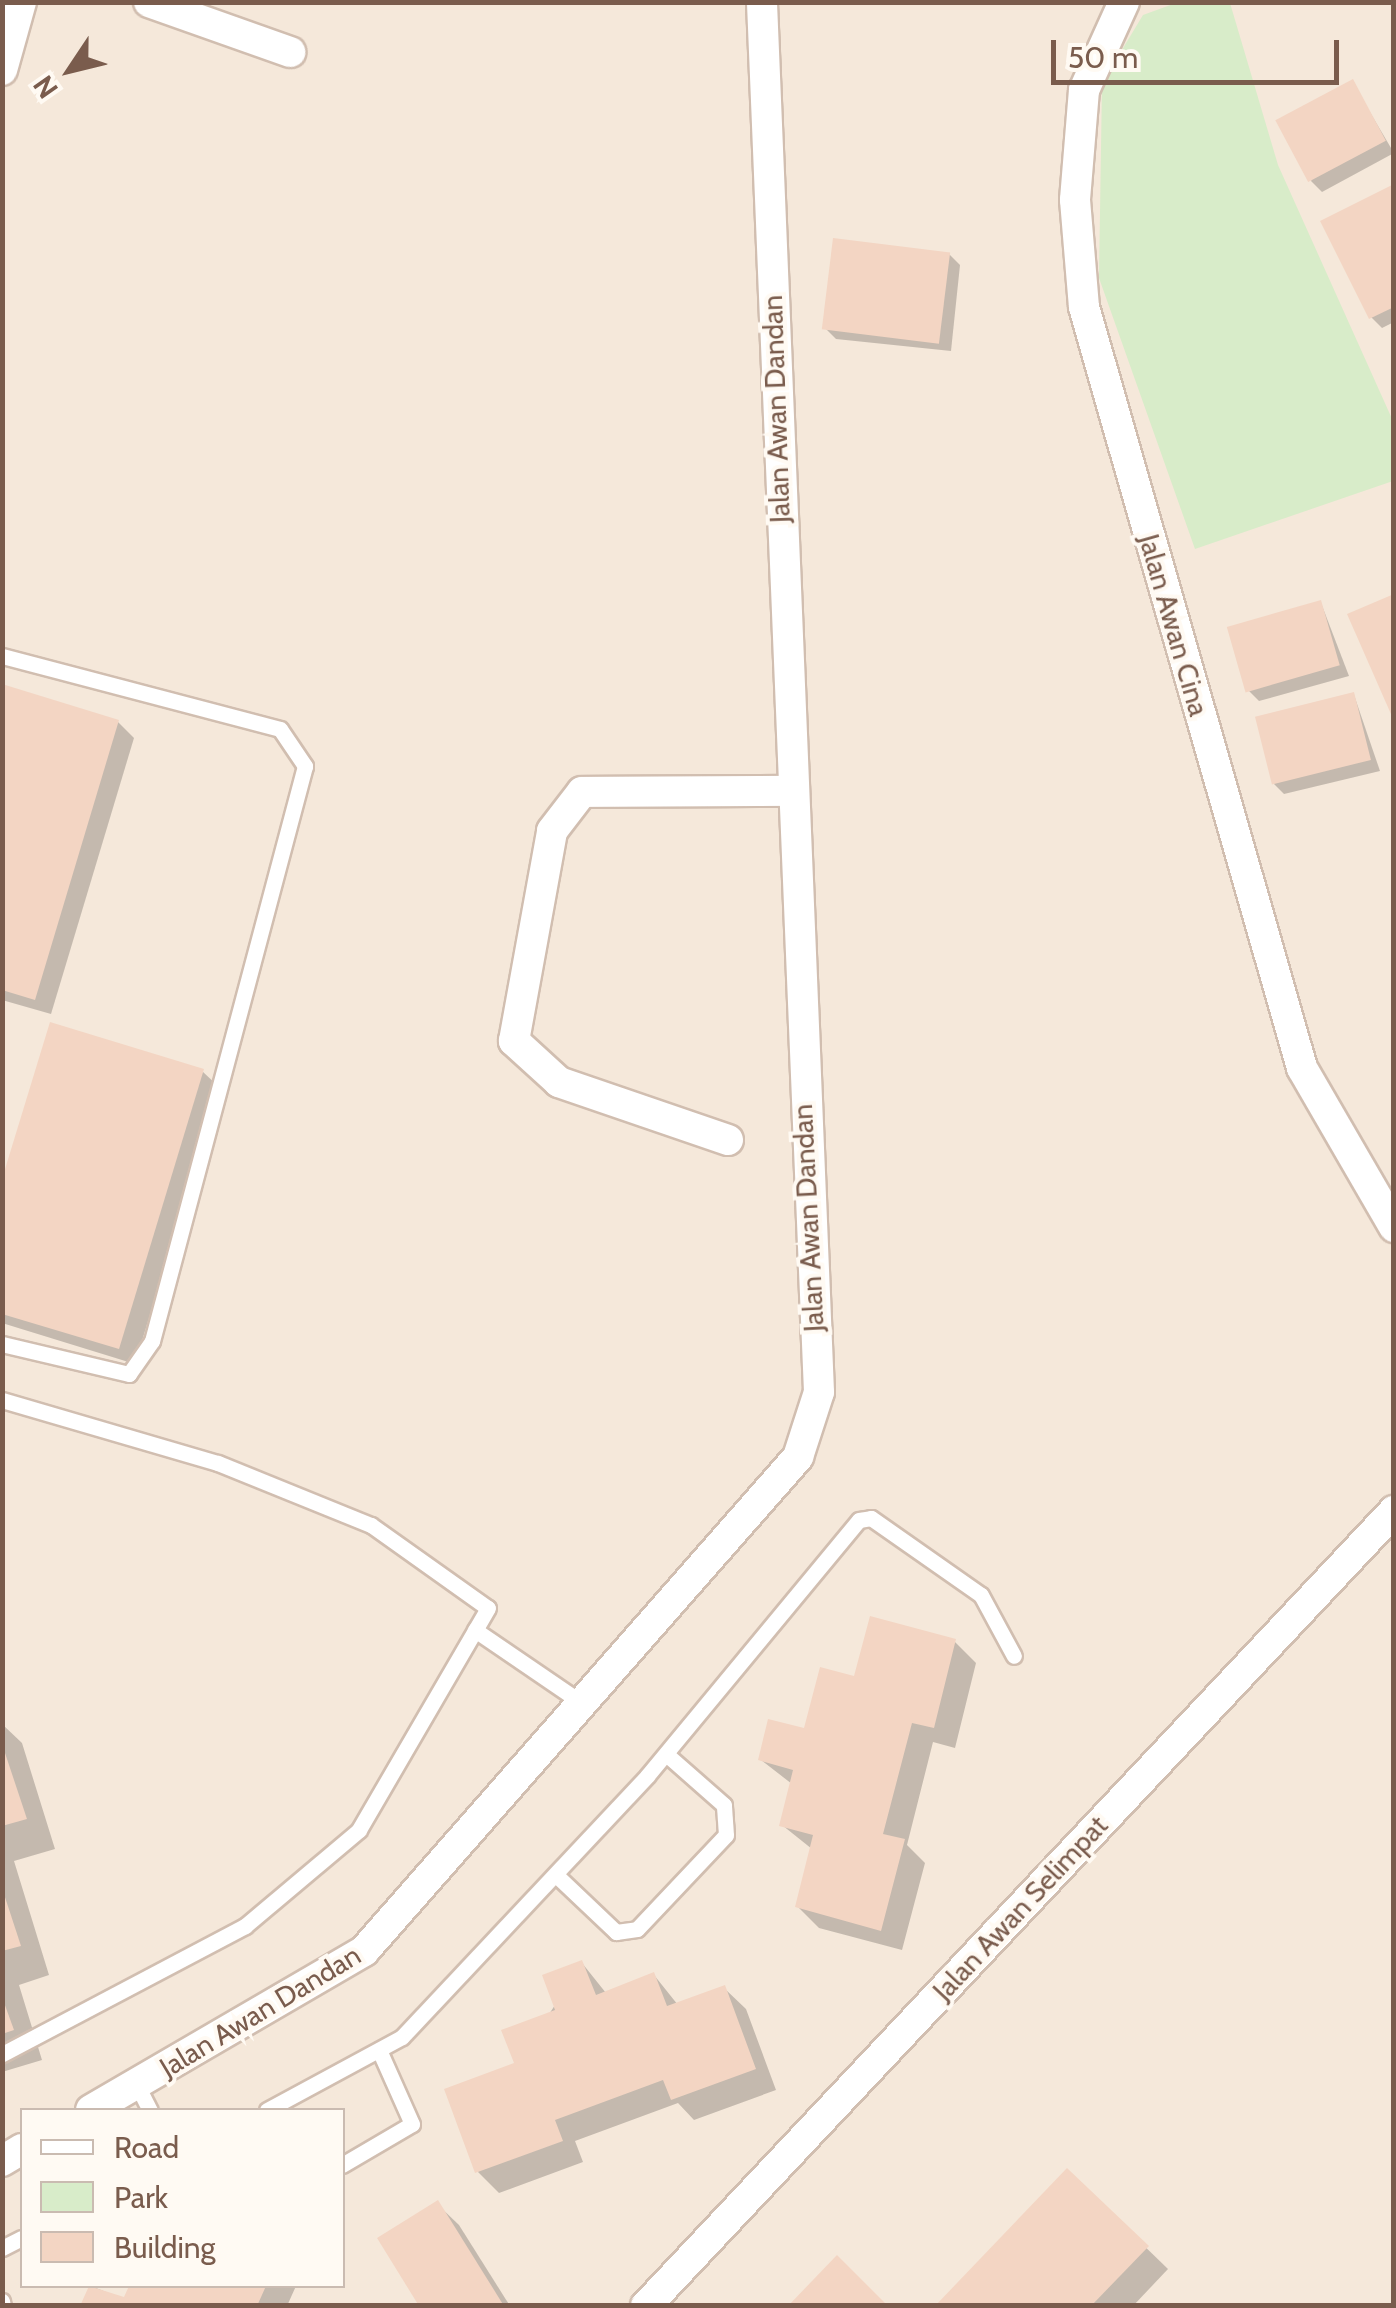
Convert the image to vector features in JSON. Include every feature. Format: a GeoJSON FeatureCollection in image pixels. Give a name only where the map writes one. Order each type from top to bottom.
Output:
{"type":"FeatureCollection","features":[{"type":"Feature","properties":{"kind":"street"},"geometry":{"type":"LineString","coordinates":[[2,70],[22,2]]}},
{"type":"Feature","properties":{"kind":"street"},"geometry":{"type":"LineString","coordinates":[[148,2],[290,52]]}},
{"type":"Feature","properties":{"kind":"street","name":"Jalan Awan Dandan"},"geometry":{"type":"LineString","coordinates":[[101,2108],[144,2098],[364,1952],[798,1457],[819,1392],[791,791],[762,2]]}},
{"type":"Feature","properties":{"kind":"street","name":"Jalan Awan Cina"},"geometry":{"type":"LineString","coordinates":[[1124,2],[1084,90],[1074,200],[1084,307],[1302,1068],[1394,1227]]}},
{"type":"Feature","properties":{"kind":"street"},"geometry":{"type":"LineString","coordinates":[[728,1140],[559,1082],[514,1041],[538,907],[552,831],[582,792],[791,791]]}},
{"type":"Feature","properties":{"kind":"street","name":"Jalan Awan Selimpat"},"geometry":{"type":"LineString","coordinates":[[646,2306],[1394,1511]]}},
{"type":"Feature","properties":{"kind":"lane"},"geometry":{"type":"LineString","coordinates":[[2,656],[280,729],[306,766],[152,1341],[128,1374],[2,1344]]}},
{"type":"Feature","properties":{"kind":"lane"},"geometry":{"type":"LineString","coordinates":[[2,1400],[218,1463],[371,1526],[488,1608],[359,1830],[245,1926],[2,2054]]}},
{"type":"Feature","properties":{"kind":"lane"},"geometry":{"type":"LineString","coordinates":[[270,2108],[379,2050],[556,1875],[666,1754],[858,1520],[871,1518],[981,1595],[1014,1656]]}},
{"type":"Feature","properties":{"kind":"lane"},"geometry":{"type":"LineString","coordinates":[[475,1630],[582,1703]]}},
{"type":"Feature","properties":{"kind":"lane"},"geometry":{"type":"LineString","coordinates":[[556,1875],[616,1932],[636,1930],[726,1835],[724,1805],[666,1754]]}},
{"type":"Feature","properties":{"kind":"lane"},"geometry":{"type":"LineString","coordinates":[[345,2164],[412,2124],[379,2050]]}},
{"type":"Feature","properties":{"kind":"shaded area"},"geometry":{"type":"Polygon","coordinates":[[[3,3],[1393,3],[1393,2305],[3,2306],[3,3]]]}},
{"type":"Feature","properties":{"kind":"green space"},"geometry":{"type":"Polygon","coordinates":[[[1176,3],[1230,3],[1278,165],[1393,421],[1393,481],[1195,549],[1099,278],[1102,83],[1143,15],[1176,3]]]}},
{"type":"Feature","properties":{"kind":"building"},"geometry":{"type":"Polygon","coordinates":[[[1353,79],[1386,141],[1308,182],[1275,120],[1353,79]]]}},
{"type":"Feature","properties":{"kind":"building"},"geometry":{"type":"Polygon","coordinates":[[[1394,184],[1394,307],[1369,319],[1320,221],[1394,184]]]}},
{"type":"Feature","properties":{"kind":"building"},"geometry":{"type":"Polygon","coordinates":[[[833,238],[950,252],[939,344],[822,329],[833,238]]]}},
{"type":"Feature","properties":{"kind":"building"},"geometry":{"type":"Polygon","coordinates":[[[1394,594],[1394,721],[1347,614],[1394,594]]]}},
{"type":"Feature","properties":{"kind":"building"},"geometry":{"type":"Polygon","coordinates":[[[1321,600],[1340,665],[1246,692],[1227,627],[1321,600]]]}},
{"type":"Feature","properties":{"kind":"building"},"geometry":{"type":"Polygon","coordinates":[[[2,684],[119,720],[35,1000],[2,990],[2,684]]]}},
{"type":"Feature","properties":{"kind":"building"},"geometry":{"type":"Polygon","coordinates":[[[1354,692],[1371,760],[1272,785],[1255,717],[1354,692]]]}},
{"type":"Feature","properties":{"kind":"building"},"geometry":{"type":"Polygon","coordinates":[[[50,1022],[204,1069],[119,1349],[2,1314],[2,1179],[50,1022]]]}},
{"type":"Feature","properties":{"kind":"building"},"geometry":{"type":"Polygon","coordinates":[[[870,1616],[956,1639],[934,1728],[912,1723],[883,1834],[905,1839],[881,1931],[795,1907],[813,1835],[779,1826],[793,1770],[758,1760],[768,1719],[804,1728],[820,1667],[854,1676],[870,1616]]]}},
{"type":"Feature","properties":{"kind":"building"},"geometry":{"type":"Polygon","coordinates":[[[2,1744],[27,1819],[2,1826],[2,1744]]]}},
{"type":"Feature","properties":{"kind":"building"},"geometry":{"type":"Polygon","coordinates":[[[2,1888],[21,1946],[2,1951],[2,1888]]]}},
{"type":"Feature","properties":{"kind":"building"},"geometry":{"type":"Polygon","coordinates":[[[582,1960],[596,1995],[654,1972],[667,2006],[725,1985],[756,2069],[671,2100],[663,2080],[555,2120],[563,2141],[475,2173],[444,2089],[514,2063],[501,2030],[555,2010],[542,1975],[582,1960]]]}},
{"type":"Feature","properties":{"kind":"building"},"geometry":{"type":"Polygon","coordinates":[[[2,1997],[14,2030],[2,2034],[2,1997]]]}},
{"type":"Feature","properties":{"kind":"building"},"geometry":{"type":"Polygon","coordinates":[[[1067,2168],[1149,2246],[1091,2306],[935,2306],[1067,2168]]]}},
{"type":"Feature","properties":{"kind":"building"},"geometry":{"type":"Polygon","coordinates":[[[438,2200],[504,2306],[419,2306],[377,2238],[438,2200]]]}},
{"type":"Feature","properties":{"kind":"building"},"geometry":{"type":"Polygon","coordinates":[[[837,2255],[888,2306],[788,2306],[837,2255]]]}},
{"type":"Feature","properties":{"kind":"building"},"geometry":{"type":"Polygon","coordinates":[[[88,2288],[124,2297],[128,2288],[265,2288],[257,2306],[80,2306],[88,2288]]]}}]}
